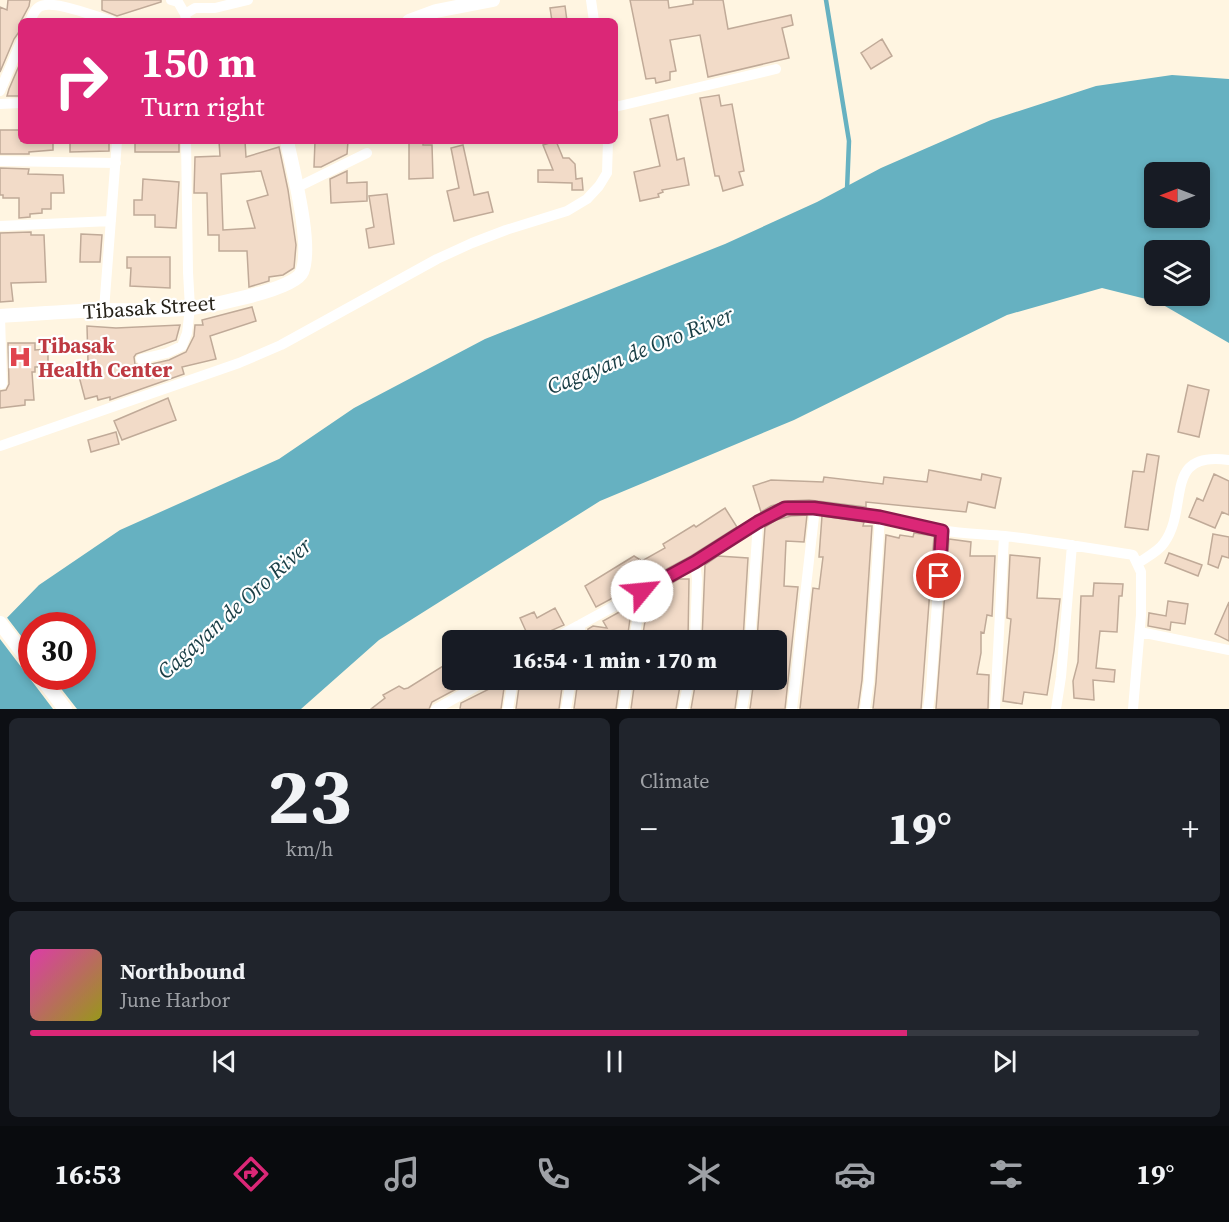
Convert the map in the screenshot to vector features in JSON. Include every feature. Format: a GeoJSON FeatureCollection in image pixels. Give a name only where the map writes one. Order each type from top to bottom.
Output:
{"type":"FeatureCollection","features":[{"type":"Feature","properties":{"kind":"street"},"geometry":{"type":"LineString","coordinates":[[171,0],[178,2],[185,17],[195,8],[248,0]]}},
{"type":"Feature","properties":{"kind":"street"},"geometry":{"type":"LineString","coordinates":[[417,18],[436,11],[492,0]]}},
{"type":"Feature","properties":{"kind":"street"},"geometry":{"type":"LineString","coordinates":[[591,0],[594,18]]}},
{"type":"Feature","properties":{"kind":"street"},"geometry":{"type":"LineString","coordinates":[[32,18],[42,5],[58,6],[101,18]]}},
{"type":"Feature","properties":{"kind":"street"},"geometry":{"type":"LineString","coordinates":[[0,91],[18,49]]}},
{"type":"Feature","properties":{"kind":"street"},"geometry":{"type":"LineString","coordinates":[[618,106],[776,69]]}},
{"type":"Feature","properties":{"kind":"street"},"geometry":{"type":"LineString","coordinates":[[0,104],[18,103]]}},
{"type":"Feature","properties":{"kind":"street"},"geometry":{"type":"LineString","coordinates":[[104,310],[117,144]]}},
{"type":"Feature","properties":{"kind":"street"},"geometry":{"type":"LineString","coordinates":[[141,359],[167,353],[182,345],[188,333],[190,308],[186,144]]}},
{"type":"Feature","properties":{"kind":"street","name":"Tibasak Street"},"geometry":{"type":"LineString","coordinates":[[0,316],[190,308],[236,300],[287,284],[298,278],[303,270],[305,249],[303,225],[287,144]]}},
{"type":"Feature","properties":{"kind":"street"},"geometry":{"type":"LineString","coordinates":[[0,446],[239,363],[281,345],[437,259],[506,230],[567,210],[587,200],[599,186],[607,173],[608,144]]}},
{"type":"Feature","properties":{"kind":"street"},"geometry":{"type":"LineString","coordinates":[[296,188],[367,153]]}},
{"type":"Feature","properties":{"kind":"street"},"geometry":{"type":"LineString","coordinates":[[0,161],[116,163]]}},
{"type":"Feature","properties":{"kind":"street"},"geometry":{"type":"LineString","coordinates":[[0,226],[111,221]]}},
{"type":"Feature","properties":{"kind":"street"},"geometry":{"type":"LineString","coordinates":[[0,316],[2,384]]}},
{"type":"Feature","properties":{"kind":"street"},"geometry":{"type":"LineString","coordinates":[[1138,563],[1164,543],[1171,527],[1184,475],[1191,465],[1198,460],[1216,458],[1229,460]]}},
{"type":"Feature","properties":{"kind":"street"},"geometry":{"type":"LineString","coordinates":[[570,630],[695,562],[758,522],[785,508],[814,508],[880,517],[942,531],[1004,536],[1133,555],[1141,572],[1140,632],[1133,709]]}},
{"type":"Feature","properties":{"kind":"street"},"geometry":{"type":"LineString","coordinates":[[792,709],[814,508]]}},
{"type":"Feature","properties":{"kind":"street"},"geometry":{"type":"LineString","coordinates":[[865,709],[869,681],[880,517]]}},
{"type":"Feature","properties":{"kind":"street"},"geometry":{"type":"LineString","coordinates":[[751,630],[758,522]]}},
{"type":"Feature","properties":{"kind":"street"},"geometry":{"type":"LineString","coordinates":[[928,709],[942,531]]}},
{"type":"Feature","properties":{"kind":"street"},"geometry":{"type":"LineString","coordinates":[[995,709],[1004,536]]}},
{"type":"Feature","properties":{"kind":"street"},"geometry":{"type":"LineString","coordinates":[[1056,709],[1061,677],[1072,545]]}},
{"type":"Feature","properties":{"kind":"street"},"geometry":{"type":"LineString","coordinates":[[695,562],[697,579],[695,630]]}},
{"type":"Feature","properties":{"kind":"street"},"geometry":{"type":"LineString","coordinates":[[636,630],[642,591]]}},
{"type":"Feature","properties":{"kind":"street"},"geometry":{"type":"LineString","coordinates":[[0,623],[18,647]]}},
{"type":"Feature","properties":{"kind":"street"},"geometry":{"type":"LineString","coordinates":[[580,630],[581,624]]}},
{"type":"Feature","properties":{"kind":"street"},"geometry":{"type":"LineString","coordinates":[[1140,632],[1229,650]]}},
{"type":"Feature","properties":{"kind":"street"},"geometry":{"type":"LineString","coordinates":[[51,690],[65,709]]}},
{"type":"Feature","properties":{"kind":"street"},"geometry":{"type":"LineString","coordinates":[[436,709],[452,705],[473,690]]}},
{"type":"Feature","properties":{"kind":"street"},"geometry":{"type":"LineString","coordinates":[[508,709],[511,690]]}},
{"type":"Feature","properties":{"kind":"street"},"geometry":{"type":"LineString","coordinates":[[566,709],[569,690]]}},
{"type":"Feature","properties":{"kind":"street"},"geometry":{"type":"LineString","coordinates":[[623,709],[626,690]]}},
{"type":"Feature","properties":{"kind":"street"},"geometry":{"type":"LineString","coordinates":[[683,709],[687,690]]}},
{"type":"Feature","properties":{"kind":"street"},"geometry":{"type":"LineString","coordinates":[[742,709],[745,690]]}},
{"type":"Feature","properties":{"kind":"water","name":"Cagayan de Oro River"},"geometry":{"type":"Polygon","coordinates":[[[1172,75],[1229,79],[1229,343],[1165,306],[1210,306],[1210,240],[1144,240],[1144,298],[1102,288],[1007,315],[794,420],[600,501],[379,640],[301,709],[0,709],[0,625],[39,585],[120,530],[279,459],[354,408],[485,339],[725,244],[817,202],[881,168],[991,120],[1096,86],[1172,75]]]}},
{"type":"Feature","properties":{"kind":"pier"},"geometry":{"type":"Polygon","coordinates":[[[5,615],[18,632],[18,663],[0,639],[0,620],[5,615]]]}},
{"type":"Feature","properties":{"kind":"pier"},"geometry":{"type":"Polygon","coordinates":[[[39,690],[62,690],[77,709],[53,709],[39,690]]]}},
{"type":"Feature","properties":{"kind":"building"},"geometry":{"type":"Polygon","coordinates":[[[8,0],[30,0],[23,18],[18,18],[18,33],[0,72],[0,7],[7,10],[8,0]]]}},
{"type":"Feature","properties":{"kind":"building"},"geometry":{"type":"Polygon","coordinates":[[[102,0],[161,0],[161,2],[117,16],[102,10],[102,0]]]}},
{"type":"Feature","properties":{"kind":"building"},"geometry":{"type":"Polygon","coordinates":[[[630,0],[668,0],[669,8],[693,4],[693,0],[723,0],[728,29],[791,15],[793,25],[782,28],[789,58],[708,77],[700,35],[670,40],[676,71],[670,72],[670,80],[656,83],[655,78],[646,79],[630,0]]]}},
{"type":"Feature","properties":{"kind":"building"},"geometry":{"type":"Polygon","coordinates":[[[565,6],[567,18],[552,18],[550,8],[565,6]]]}},
{"type":"Feature","properties":{"kind":"building"},"geometry":{"type":"Polygon","coordinates":[[[882,39],[892,56],[871,69],[861,53],[882,39]]]}},
{"type":"Feature","properties":{"kind":"building"},"geometry":{"type":"Polygon","coordinates":[[[18,68],[18,96],[7,96],[18,68]]]}},
{"type":"Feature","properties":{"kind":"building"},"geometry":{"type":"Polygon","coordinates":[[[719,95],[721,106],[732,104],[744,171],[739,172],[743,185],[723,191],[719,176],[715,176],[700,98],[719,95]]]}},
{"type":"Feature","properties":{"kind":"building"},"geometry":{"type":"Polygon","coordinates":[[[668,115],[677,160],[684,158],[689,185],[662,190],[663,192],[658,194],[659,197],[640,201],[634,172],[660,166],[650,119],[668,115]]]}},
{"type":"Feature","properties":{"kind":"building"},"geometry":{"type":"Polygon","coordinates":[[[0,130],[18,130],[18,144],[53,144],[53,150],[29,152],[29,154],[0,154],[0,130]]]}},
{"type":"Feature","properties":{"kind":"building"},"geometry":{"type":"Polygon","coordinates":[[[70,144],[109,144],[109,151],[70,152],[70,144]]]}},
{"type":"Feature","properties":{"kind":"building"},"geometry":{"type":"Polygon","coordinates":[[[135,144],[179,144],[179,152],[135,152],[135,144]]]}},
{"type":"Feature","properties":{"kind":"building"},"geometry":{"type":"Polygon","coordinates":[[[219,144],[245,144],[246,157],[279,147],[296,245],[294,268],[283,275],[269,277],[269,281],[249,287],[247,251],[219,251],[219,235],[208,235],[207,193],[194,193],[195,157],[220,156],[219,144]],[[261,171],[221,174],[223,230],[255,228],[247,201],[268,195],[261,171]]]}},
{"type":"Feature","properties":{"kind":"building"},"geometry":{"type":"Polygon","coordinates":[[[315,144],[348,144],[347,154],[321,167],[314,167],[315,144]]]}},
{"type":"Feature","properties":{"kind":"building"},"geometry":{"type":"Polygon","coordinates":[[[409,144],[432,145],[433,178],[409,179],[409,144]]]}},
{"type":"Feature","properties":{"kind":"building"},"geometry":{"type":"Polygon","coordinates":[[[557,144],[563,158],[569,158],[575,164],[576,179],[582,178],[583,190],[572,190],[572,183],[538,182],[538,170],[553,170],[543,145],[557,144]]]}},
{"type":"Feature","properties":{"kind":"building"},"geometry":{"type":"Polygon","coordinates":[[[463,145],[474,195],[488,192],[493,212],[454,221],[447,191],[459,188],[451,148],[463,145]]]}},
{"type":"Feature","properties":{"kind":"building"},"geometry":{"type":"Polygon","coordinates":[[[0,168],[29,169],[28,174],[63,175],[64,193],[51,193],[51,209],[42,209],[42,213],[19,218],[19,198],[3,198],[3,195],[0,195],[0,168]]]}},
{"type":"Feature","properties":{"kind":"building"},"geometry":{"type":"Polygon","coordinates":[[[347,171],[347,183],[367,182],[367,201],[331,203],[330,179],[347,171]]]}},
{"type":"Feature","properties":{"kind":"building"},"geometry":{"type":"Polygon","coordinates":[[[143,179],[179,182],[176,228],[155,227],[155,215],[134,215],[134,200],[142,200],[143,179]]]}},
{"type":"Feature","properties":{"kind":"building"},"geometry":{"type":"Polygon","coordinates":[[[387,194],[394,244],[369,248],[366,229],[374,227],[369,196],[387,194]]]}},
{"type":"Feature","properties":{"kind":"building"},"geometry":{"type":"Polygon","coordinates":[[[31,232],[31,235],[44,235],[46,282],[11,283],[13,301],[0,302],[0,233],[31,232]]]}},
{"type":"Feature","properties":{"kind":"building"},"geometry":{"type":"Polygon","coordinates":[[[81,234],[102,235],[100,262],[80,262],[81,234]]]}},
{"type":"Feature","properties":{"kind":"building"},"geometry":{"type":"Polygon","coordinates":[[[127,257],[170,257],[170,288],[130,286],[131,268],[127,268],[127,257]]]}},
{"type":"Feature","properties":{"kind":"building"},"geometry":{"type":"Polygon","coordinates":[[[252,307],[256,321],[210,336],[216,359],[182,367],[184,374],[110,400],[110,397],[98,400],[97,396],[85,399],[76,365],[88,362],[87,326],[116,328],[180,325],[176,340],[136,354],[135,364],[143,366],[169,360],[186,352],[194,336],[195,325],[203,325],[202,320],[252,307]]]}},
{"type":"Feature","properties":{"kind":"building"},"geometry":{"type":"Polygon","coordinates":[[[8,343],[35,343],[35,350],[48,349],[48,367],[35,367],[35,372],[32,372],[34,400],[25,400],[25,405],[0,408],[0,391],[6,390],[9,384],[8,343]]]}},
{"type":"Feature","properties":{"kind":"building"},"geometry":{"type":"Polygon","coordinates":[[[1188,385],[1209,390],[1199,437],[1178,432],[1188,385]]]}},
{"type":"Feature","properties":{"kind":"building"},"geometry":{"type":"Polygon","coordinates":[[[168,398],[176,420],[122,440],[114,421],[168,398]]]}},
{"type":"Feature","properties":{"kind":"building"},"geometry":{"type":"Polygon","coordinates":[[[116,432],[119,444],[91,452],[88,440],[116,432]]]}},
{"type":"Feature","properties":{"kind":"building"},"geometry":{"type":"Polygon","coordinates":[[[1147,454],[1159,456],[1148,530],[1125,527],[1133,471],[1144,472],[1147,454]]]}},
{"type":"Feature","properties":{"kind":"building"},"geometry":{"type":"Polygon","coordinates":[[[929,470],[981,480],[982,474],[1001,478],[995,508],[968,502],[966,512],[866,502],[866,507],[809,500],[788,501],[761,512],[753,486],[771,480],[823,482],[824,477],[883,484],[884,477],[927,482],[929,470]]]}},
{"type":"Feature","properties":{"kind":"building"},"geometry":{"type":"Polygon","coordinates":[[[1214,474],[1229,481],[1229,515],[1222,512],[1215,528],[1189,517],[1197,498],[1203,501],[1214,474]]]}},
{"type":"Feature","properties":{"kind":"building"},"geometry":{"type":"Polygon","coordinates":[[[725,508],[737,527],[691,556],[596,607],[585,586],[634,556],[642,561],[665,548],[663,544],[694,525],[696,527],[725,508]]]}},
{"type":"Feature","properties":{"kind":"building"},"geometry":{"type":"Polygon","coordinates":[[[807,515],[804,542],[786,541],[784,586],[798,587],[785,709],[750,709],[753,690],[787,690],[787,630],[758,630],[765,527],[776,520],[807,515]]]}},
{"type":"Feature","properties":{"kind":"building"},"geometry":{"type":"Polygon","coordinates":[[[822,516],[864,522],[863,526],[872,526],[858,709],[800,709],[813,588],[819,589],[823,557],[819,557],[822,516]]]}},
{"type":"Feature","properties":{"kind":"building"},"geometry":{"type":"Polygon","coordinates":[[[914,533],[934,536],[921,709],[873,709],[886,535],[899,538],[900,535],[913,537],[914,533]]]}},
{"type":"Feature","properties":{"kind":"building"},"geometry":{"type":"Polygon","coordinates":[[[1213,534],[1229,537],[1229,558],[1222,556],[1218,568],[1208,564],[1213,534]]]}},
{"type":"Feature","properties":{"kind":"building"},"geometry":{"type":"Polygon","coordinates":[[[949,539],[971,542],[970,556],[995,556],[992,616],[987,615],[984,633],[981,632],[981,653],[977,674],[989,675],[988,709],[936,709],[949,539]]]}},
{"type":"Feature","properties":{"kind":"building"},"geometry":{"type":"Polygon","coordinates":[[[1169,553],[1202,565],[1198,576],[1165,563],[1169,553]]]}},
{"type":"Feature","properties":{"kind":"building"},"geometry":{"type":"Polygon","coordinates":[[[1010,555],[1040,558],[1037,598],[1060,599],[1047,695],[1024,692],[1022,704],[1003,701],[1011,619],[1007,618],[1010,555]]]}},
{"type":"Feature","properties":{"kind":"building"},"geometry":{"type":"Polygon","coordinates":[[[718,556],[748,558],[744,630],[702,630],[705,565],[718,556]]]}},
{"type":"Feature","properties":{"kind":"building"},"geometry":{"type":"Polygon","coordinates":[[[679,579],[689,579],[688,630],[644,630],[649,596],[679,579]]]}},
{"type":"Feature","properties":{"kind":"building"},"geometry":{"type":"Polygon","coordinates":[[[1094,583],[1123,584],[1122,596],[1119,596],[1117,632],[1100,631],[1096,668],[1115,670],[1114,682],[1093,680],[1094,700],[1074,698],[1073,681],[1078,662],[1081,596],[1093,596],[1094,583]]]}},
{"type":"Feature","properties":{"kind":"building"},"geometry":{"type":"Polygon","coordinates":[[[1168,601],[1188,604],[1185,624],[1171,622],[1170,630],[1148,626],[1149,613],[1166,616],[1168,601]]]}},
{"type":"Feature","properties":{"kind":"building"},"geometry":{"type":"Polygon","coordinates":[[[1229,602],[1229,641],[1215,634],[1229,602]]]}},
{"type":"Feature","properties":{"kind":"building"},"geometry":{"type":"Polygon","coordinates":[[[632,605],[628,630],[588,630],[593,626],[607,628],[603,621],[632,605]]]}},
{"type":"Feature","properties":{"kind":"building"},"geometry":{"type":"Polygon","coordinates":[[[555,608],[564,625],[553,630],[525,630],[520,618],[534,612],[537,618],[555,608]]]}},
{"type":"Feature","properties":{"kind":"building"},"geometry":{"type":"Polygon","coordinates":[[[442,667],[442,690],[454,690],[432,702],[429,709],[371,709],[385,698],[383,695],[399,686],[404,689],[442,667]]]}},
{"type":"Feature","properties":{"kind":"building"},"geometry":{"type":"Polygon","coordinates":[[[487,690],[504,690],[501,709],[460,709],[461,703],[487,690]]]}},
{"type":"Feature","properties":{"kind":"building"},"geometry":{"type":"Polygon","coordinates":[[[519,690],[562,690],[559,709],[516,709],[519,690]]]}},
{"type":"Feature","properties":{"kind":"building"},"geometry":{"type":"Polygon","coordinates":[[[577,690],[619,690],[616,709],[574,709],[577,690]]]}},
{"type":"Feature","properties":{"kind":"building"},"geometry":{"type":"Polygon","coordinates":[[[634,690],[679,690],[676,709],[631,709],[634,690]]]}},
{"type":"Feature","properties":{"kind":"building"},"geometry":{"type":"Polygon","coordinates":[[[694,690],[738,690],[735,709],[691,709],[694,690]]]}},
{"type":"Feature","properties":{"kind":"waterway"},"geometry":{"type":"LineString","coordinates":[[826,0],[849,141],[847,190]]}},
{"type":"Feature","properties":{"kind":"place","name":"Tibasak Health Center"},"geometry":{"type":"Point","coordinates":[20,357]}},
{"type":"Feature","properties":{"kind":"route"},"geometry":{"type":"LineString","coordinates":[[642,591],[785,508],[814,508],[880,517],[942,531],[939,576]]}}]}
